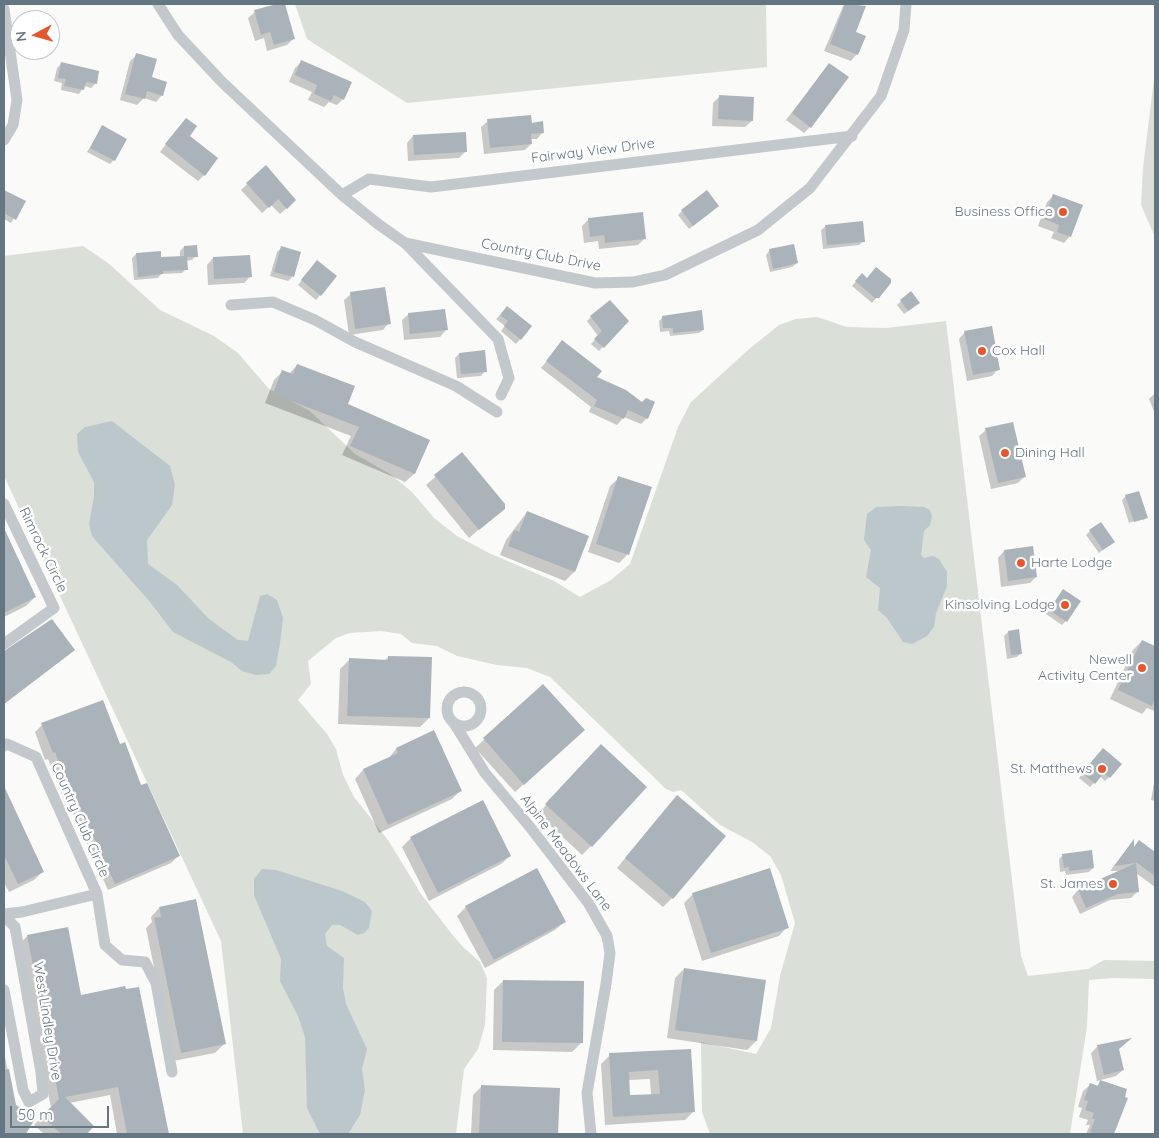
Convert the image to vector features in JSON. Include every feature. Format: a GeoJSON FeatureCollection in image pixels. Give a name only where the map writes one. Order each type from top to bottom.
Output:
{"type":"FeatureCollection","features":[{"type":"Feature","properties":{"kind":"street","name":"Country Club Drive"},"geometry":{"type":"LineString","coordinates":[[158,4],[178,36],[222,82],[342,195],[405,243],[596,283],[633,282],[665,275],[758,230],[810,188],[881,96],[904,30],[906,4]]}},
{"type":"Feature","properties":{"kind":"street"},"geometry":{"type":"LineString","coordinates":[[4,9],[17,100],[13,125],[4,140]]}},
{"type":"Feature","properties":{"kind":"street","name":"Fairway View Drive"},"geometry":{"type":"LineString","coordinates":[[342,195],[369,179],[431,186],[852,136]]}},
{"type":"Feature","properties":{"kind":"street"},"geometry":{"type":"LineString","coordinates":[[405,243],[498,339],[509,378],[501,395]]}},
{"type":"Feature","properties":{"kind":"street"},"geometry":{"type":"LineString","coordinates":[[231,305],[273,302],[315,320],[355,342],[456,386],[497,412]]}},
{"type":"Feature","properties":{"kind":"street","name":"Rimrock Circle"},"geometry":{"type":"LineString","coordinates":[[4,504],[54,608],[4,644]]}},
{"type":"Feature","properties":{"kind":"street","name":"Alpine Meadows Lane"},"geometry":{"type":"LineString","coordinates":[[454,723],[485,773],[530,827],[589,904],[607,936],[610,953],[587,1093],[592,1134]]}},
{"type":"Feature","properties":{"kind":"street","name":"Country Club Circle"},"geometry":{"type":"LineString","coordinates":[[4,746],[7,744],[36,757],[97,894],[4,915]]}},
{"type":"Feature","properties":{"kind":"street"},"geometry":{"type":"LineString","coordinates":[[97,894],[105,946],[122,960],[145,962],[156,983],[172,1072]]}},
{"type":"Feature","properties":{"kind":"street","name":"West Lindley Drive"},"geometry":{"type":"LineString","coordinates":[[4,915],[15,927],[42,1072],[43,1094],[29,1102],[23,1090],[4,990]]}},
{"type":"Feature","properties":{"kind":"shaded area"},"geometry":{"type":"Polygon","coordinates":[[[295,4],[766,4],[767,67],[407,103],[307,39],[295,4]]]}},
{"type":"Feature","properties":{"kind":"shaded area"},"geometry":{"type":"Polygon","coordinates":[[[1155,71],[1155,237],[1141,205],[1143,168],[1155,71]]]}},
{"type":"Feature","properties":{"kind":"shaded area"},"geometry":{"type":"Polygon","coordinates":[[[83,246],[108,263],[160,310],[214,336],[238,353],[269,389],[310,411],[355,454],[390,474],[412,492],[434,518],[457,536],[489,553],[554,581],[580,597],[611,580],[630,564],[678,427],[691,402],[748,350],[779,325],[796,319],[817,317],[847,327],[886,328],[946,321],[1021,956],[1028,976],[1088,969],[1104,960],[1155,961],[1155,979],[1112,978],[1089,980],[1087,1027],[1070,1134],[710,1134],[702,1112],[701,1042],[756,1054],[771,1028],[780,976],[795,923],[781,875],[770,856],[752,842],[720,825],[681,790],[673,792],[666,789],[550,677],[527,668],[497,665],[457,656],[437,646],[412,643],[401,634],[381,631],[350,633],[336,638],[308,661],[311,684],[298,700],[327,734],[336,749],[343,775],[354,797],[388,840],[421,894],[463,947],[480,962],[487,978],[485,1025],[478,1049],[464,1069],[456,1134],[243,1134],[221,941],[4,476],[4,256],[83,246]]]}},
{"type":"Feature","properties":{"kind":"shaded area"},"geometry":{"type":"Polygon","coordinates":[[[112,421],[170,466],[175,485],[172,505],[147,540],[148,564],[177,585],[209,619],[238,640],[248,641],[260,596],[267,594],[277,600],[283,618],[276,666],[269,674],[256,675],[242,671],[231,662],[173,632],[150,602],[92,536],[89,524],[94,497],[94,482],[78,452],[77,434],[85,427],[112,421]]]}},
{"type":"Feature","properties":{"kind":"shaded area"},"geometry":{"type":"Polygon","coordinates":[[[876,507],[924,507],[930,510],[932,516],[930,525],[924,531],[921,555],[924,558],[933,556],[939,559],[947,572],[947,586],[936,613],[934,627],[927,636],[912,644],[903,642],[887,618],[878,610],[880,588],[866,577],[871,550],[864,540],[867,514],[876,507]]]}},
{"type":"Feature","properties":{"kind":"shaded area"},"geometry":{"type":"Polygon","coordinates":[[[262,869],[276,870],[342,891],[365,902],[372,911],[369,928],[364,933],[358,935],[340,925],[332,925],[325,934],[327,946],[344,958],[343,988],[346,1004],[367,1049],[362,1069],[365,1090],[360,1115],[348,1134],[320,1134],[307,1108],[305,1037],[298,1016],[280,981],[281,959],[254,895],[254,879],[262,869]]]}},
{"type":"Feature","properties":{"kind":"building"},"geometry":{"type":"Polygon","coordinates":[[[277,4],[285,4],[295,39],[274,45],[270,32],[261,35],[254,10],[277,4]]]}},
{"type":"Feature","properties":{"kind":"building"},"geometry":{"type":"Polygon","coordinates":[[[845,4],[866,6],[856,32],[866,36],[858,55],[830,44],[845,4]]]}},
{"type":"Feature","properties":{"kind":"building"},"geometry":{"type":"Polygon","coordinates":[[[136,53],[157,59],[152,77],[167,82],[163,96],[147,91],[145,99],[125,94],[136,53]]]}},
{"type":"Feature","properties":{"kind":"building"},"geometry":{"type":"Polygon","coordinates":[[[301,60],[352,82],[344,100],[334,95],[331,101],[314,94],[317,85],[295,75],[301,60]]]}},
{"type":"Feature","properties":{"kind":"building"},"geometry":{"type":"Polygon","coordinates":[[[61,62],[99,71],[97,84],[86,82],[84,90],[64,86],[66,79],[58,78],[61,62]]]}},
{"type":"Feature","properties":{"kind":"building"},"geometry":{"type":"Polygon","coordinates":[[[829,63],[849,77],[811,128],[792,113],[829,63]]]}},
{"type":"Feature","properties":{"kind":"building"},"geometry":{"type":"Polygon","coordinates":[[[719,95],[754,97],[753,121],[718,119],[719,95]]]}},
{"type":"Feature","properties":{"kind":"building"},"geometry":{"type":"Polygon","coordinates":[[[531,115],[532,123],[543,121],[544,133],[531,134],[532,144],[490,148],[487,119],[531,115]]]}},
{"type":"Feature","properties":{"kind":"building"},"geometry":{"type":"Polygon","coordinates":[[[186,118],[197,126],[190,136],[218,158],[205,176],[165,144],[186,118]]]}},
{"type":"Feature","properties":{"kind":"building"},"geometry":{"type":"Polygon","coordinates":[[[102,125],[127,139],[115,161],[90,148],[102,125]]]}},
{"type":"Feature","properties":{"kind":"building"},"geometry":{"type":"Polygon","coordinates":[[[466,132],[467,152],[414,155],[413,135],[466,132]]]}},
{"type":"Feature","properties":{"kind":"building"},"geometry":{"type":"Polygon","coordinates":[[[266,165],[296,200],[287,209],[278,199],[269,208],[246,183],[266,165]]]}},
{"type":"Feature","properties":{"kind":"building"},"geometry":{"type":"Polygon","coordinates":[[[4,190],[26,201],[16,220],[4,213],[4,190]]]}},
{"type":"Feature","properties":{"kind":"building"},"geometry":{"type":"Polygon","coordinates":[[[707,190],[719,206],[693,226],[681,210],[707,190]]]}},
{"type":"Feature","properties":{"kind":"building","name":"Business Office"},"geometry":{"type":"Polygon","coordinates":[[[1053,194],[1083,205],[1071,237],[1057,232],[1059,225],[1044,219],[1053,194]]]}},
{"type":"Feature","properties":{"kind":"building"},"geometry":{"type":"Polygon","coordinates":[[[643,212],[646,239],[605,243],[604,235],[590,237],[588,218],[643,212]]]}},
{"type":"Feature","properties":{"kind":"building"},"geometry":{"type":"Polygon","coordinates":[[[863,221],[865,242],[827,245],[825,225],[863,221]]]}},
{"type":"Feature","properties":{"kind":"building"},"geometry":{"type":"Polygon","coordinates":[[[794,244],[798,263],[773,269],[769,249],[794,244]]]}},
{"type":"Feature","properties":{"kind":"building"},"geometry":{"type":"Polygon","coordinates":[[[197,245],[198,257],[187,257],[188,270],[163,271],[163,274],[138,277],[136,253],[161,251],[161,257],[184,256],[184,246],[197,245]]]}},
{"type":"Feature","properties":{"kind":"building"},"geometry":{"type":"Polygon","coordinates":[[[281,246],[301,252],[294,277],[274,272],[281,246]]]}},
{"type":"Feature","properties":{"kind":"building"},"geometry":{"type":"Polygon","coordinates":[[[250,255],[252,277],[214,279],[213,257],[250,255]]]}},
{"type":"Feature","properties":{"kind":"building"},"geometry":{"type":"Polygon","coordinates":[[[317,260],[337,276],[321,296],[301,280],[317,260]]]}},
{"type":"Feature","properties":{"kind":"building"},"geometry":{"type":"Polygon","coordinates":[[[876,267],[891,279],[891,283],[879,298],[875,298],[855,281],[862,273],[867,278],[876,267]]]}},
{"type":"Feature","properties":{"kind":"building"},"geometry":{"type":"Polygon","coordinates":[[[385,287],[391,324],[355,329],[350,292],[385,287]]]}},
{"type":"Feature","properties":{"kind":"building"},"geometry":{"type":"Polygon","coordinates":[[[911,291],[920,303],[908,311],[900,300],[911,291]]]}},
{"type":"Feature","properties":{"kind":"building"},"geometry":{"type":"Polygon","coordinates":[[[610,300],[629,321],[604,348],[594,339],[602,331],[590,316],[610,300]]]}},
{"type":"Feature","properties":{"kind":"building"},"geometry":{"type":"Polygon","coordinates":[[[507,306],[532,326],[521,340],[504,326],[508,321],[500,315],[507,306]]]}},
{"type":"Feature","properties":{"kind":"building"},"geometry":{"type":"Polygon","coordinates":[[[445,309],[448,330],[410,334],[408,313],[445,309]]]}},
{"type":"Feature","properties":{"kind":"building"},"geometry":{"type":"Polygon","coordinates":[[[702,310],[704,330],[673,333],[673,328],[663,328],[662,316],[702,310]]]}},
{"type":"Feature","properties":{"kind":"building","name":"Cox Hall"},"geometry":{"type":"Polygon","coordinates":[[[992,326],[1000,370],[973,375],[964,331],[992,326]]]}},
{"type":"Feature","properties":{"kind":"building"},"geometry":{"type":"Polygon","coordinates":[[[562,340],[602,371],[597,377],[626,390],[642,402],[646,398],[655,402],[648,419],[628,410],[624,419],[594,406],[597,400],[546,361],[562,340]]]}},
{"type":"Feature","properties":{"kind":"building"},"geometry":{"type":"Polygon","coordinates":[[[485,350],[487,372],[461,374],[459,353],[485,350]]]}},
{"type":"Feature","properties":{"kind":"building"},"geometry":{"type":"Polygon","coordinates":[[[297,364],[355,386],[348,404],[430,440],[415,474],[350,446],[359,427],[273,394],[282,370],[293,374],[297,364]]]}},
{"type":"Feature","properties":{"kind":"building","name":"Dining Hall"},"geometry":{"type":"Polygon","coordinates":[[[1013,422],[1026,477],[998,483],[985,428],[1013,422]]]}},
{"type":"Feature","properties":{"kind":"building"},"geometry":{"type":"Polygon","coordinates":[[[462,452],[505,504],[505,509],[479,530],[434,475],[462,452]]]}},
{"type":"Feature","properties":{"kind":"building"},"geometry":{"type":"Polygon","coordinates":[[[618,476],[652,487],[629,555],[596,544],[618,476]]]}},
{"type":"Feature","properties":{"kind":"building"},"geometry":{"type":"Polygon","coordinates":[[[1139,491],[1148,518],[1134,522],[1125,495],[1139,491]]]}},
{"type":"Feature","properties":{"kind":"building"},"geometry":{"type":"Polygon","coordinates":[[[527,511],[589,536],[575,572],[508,546],[514,530],[519,532],[527,511]]]}},
{"type":"Feature","properties":{"kind":"building"},"geometry":{"type":"Polygon","coordinates":[[[1101,522],[1115,542],[1103,550],[1089,530],[1101,522]]]}},
{"type":"Feature","properties":{"kind":"building"},"geometry":{"type":"Polygon","coordinates":[[[4,528],[36,597],[4,613],[4,528]]]}},
{"type":"Feature","properties":{"kind":"building","name":"Harte Lodge"},"geometry":{"type":"Polygon","coordinates":[[[1033,546],[1037,577],[1008,581],[1004,550],[1033,546]]]}},
{"type":"Feature","properties":{"kind":"building","name":"Kinsolving Lodge"},"geometry":{"type":"Polygon","coordinates":[[[1063,589],[1081,601],[1067,622],[1049,610],[1063,589]]]}},
{"type":"Feature","properties":{"kind":"building"},"geometry":{"type":"Polygon","coordinates":[[[52,619],[75,650],[4,704],[4,651],[52,619]]]}},
{"type":"Feature","properties":{"kind":"building"},"geometry":{"type":"Polygon","coordinates":[[[1019,629],[1022,654],[1011,655],[1008,631],[1019,629]]]}},
{"type":"Feature","properties":{"kind":"building","name":"Newell Activity Center"},"geometry":{"type":"Polygon","coordinates":[[[1142,640],[1155,646],[1155,698],[1152,706],[1118,690],[1142,640]]]}},
{"type":"Feature","properties":{"kind":"building"},"geometry":{"type":"Polygon","coordinates":[[[388,656],[432,657],[430,718],[347,716],[349,658],[388,660],[388,656]]]}},
{"type":"Feature","properties":{"kind":"building"},"geometry":{"type":"Polygon","coordinates":[[[543,684],[585,730],[524,785],[483,738],[543,684]]]}},
{"type":"Feature","properties":{"kind":"building"},"geometry":{"type":"Polygon","coordinates":[[[103,700],[120,744],[125,742],[141,785],[147,783],[180,856],[115,884],[75,796],[72,797],[55,752],[53,753],[41,723],[103,700]]]}},
{"type":"Feature","properties":{"kind":"building"},"geometry":{"type":"Polygon","coordinates":[[[434,730],[462,791],[388,825],[363,769],[398,753],[396,748],[434,730]]]}},
{"type":"Feature","properties":{"kind":"building"},"geometry":{"type":"Polygon","coordinates":[[[601,744],[647,787],[592,847],[545,804],[601,744]]]}},
{"type":"Feature","properties":{"kind":"building","name":"St. Matthews"},"geometry":{"type":"Polygon","coordinates":[[[1103,748],[1122,764],[1110,778],[1104,773],[1095,784],[1082,773],[1103,748]]]}},
{"type":"Feature","properties":{"kind":"building"},"geometry":{"type":"Polygon","coordinates":[[[4,786],[44,872],[18,884],[4,855],[4,786]]]}},
{"type":"Feature","properties":{"kind":"building"},"geometry":{"type":"Polygon","coordinates":[[[677,795],[726,836],[673,899],[625,858],[677,795]]]}},
{"type":"Feature","properties":{"kind":"building"},"geometry":{"type":"Polygon","coordinates":[[[483,800],[511,856],[438,893],[410,837],[483,800]]]}},
{"type":"Feature","properties":{"kind":"building","name":"St. James"},"geometry":{"type":"Polygon","coordinates":[[[1134,839],[1134,847],[1139,840],[1155,852],[1155,876],[1136,862],[1139,892],[1118,894],[1086,908],[1078,889],[1136,863],[1114,866],[1134,839]]]}},
{"type":"Feature","properties":{"kind":"building"},"geometry":{"type":"Polygon","coordinates":[[[1092,850],[1094,868],[1069,871],[1069,867],[1064,868],[1062,854],[1092,850]]]}},
{"type":"Feature","properties":{"kind":"building"},"geometry":{"type":"Polygon","coordinates":[[[537,868],[566,922],[494,960],[465,906],[537,868]]]}},
{"type":"Feature","properties":{"kind":"building"},"geometry":{"type":"Polygon","coordinates":[[[770,868],[789,928],[711,953],[692,893],[770,868]]]}},
{"type":"Feature","properties":{"kind":"building"},"geometry":{"type":"Polygon","coordinates":[[[196,899],[226,1044],[181,1053],[154,918],[161,917],[159,907],[196,899]]]}},
{"type":"Feature","properties":{"kind":"building"},"geometry":{"type":"Polygon","coordinates":[[[68,927],[81,995],[125,986],[126,989],[139,987],[169,1134],[127,1134],[118,1087],[65,1097],[94,1126],[87,1134],[61,1134],[42,1116],[59,1099],[27,935],[68,927]]]}},
{"type":"Feature","properties":{"kind":"building"},"geometry":{"type":"Polygon","coordinates":[[[684,968],[766,980],[757,1041],[675,1030],[684,968]]]}},
{"type":"Feature","properties":{"kind":"building"},"geometry":{"type":"Polygon","coordinates":[[[503,980],[584,981],[583,1043],[502,1042],[503,980]]]}},
{"type":"Feature","properties":{"kind":"building"},"geometry":{"type":"Polygon","coordinates":[[[1132,1038],[1119,1049],[1124,1070],[1104,1075],[1097,1045],[1132,1038]]]}},
{"type":"Feature","properties":{"kind":"building"},"geometry":{"type":"Polygon","coordinates":[[[691,1049],[695,1112],[613,1117],[609,1053],[691,1049]],[[658,1070],[629,1072],[630,1095],[660,1094],[658,1070]]]}},
{"type":"Feature","properties":{"kind":"building"},"geometry":{"type":"Polygon","coordinates":[[[9,1069],[16,1105],[36,1117],[26,1134],[4,1134],[4,1070],[9,1069]]]}},
{"type":"Feature","properties":{"kind":"building"},"geometry":{"type":"Polygon","coordinates":[[[1100,1080],[1127,1089],[1125,1097],[1128,1098],[1114,1134],[1090,1132],[1095,1119],[1092,1119],[1094,1113],[1085,1110],[1088,1101],[1084,1100],[1090,1083],[1098,1086],[1100,1080]]]}},
{"type":"Feature","properties":{"kind":"building"},"geometry":{"type":"Polygon","coordinates":[[[481,1085],[560,1088],[558,1134],[479,1134],[481,1085]]]}},
{"type":"Feature","properties":{"kind":"place","name":"Business Office"},"geometry":{"type":"Point","coordinates":[1063,212]}},
{"type":"Feature","properties":{"kind":"place","name":"Cox Hall"},"geometry":{"type":"Point","coordinates":[982,351]}},
{"type":"Feature","properties":{"kind":"place","name":"Dining Hall"},"geometry":{"type":"Point","coordinates":[1005,453]}},
{"type":"Feature","properties":{"kind":"place","name":"Harte Lodge"},"geometry":{"type":"Point","coordinates":[1021,563]}},
{"type":"Feature","properties":{"kind":"place","name":"Kinsolving Lodge"},"geometry":{"type":"Point","coordinates":[1065,605]}},
{"type":"Feature","properties":{"kind":"place","name":"Newell Activity Center"},"geometry":{"type":"Point","coordinates":[1142,668]}},
{"type":"Feature","properties":{"kind":"place","name":"St. Matthews"},"geometry":{"type":"Point","coordinates":[1102,769]}},
{"type":"Feature","properties":{"kind":"place","name":"St. James"},"geometry":{"type":"Point","coordinates":[1113,884]}}]}
